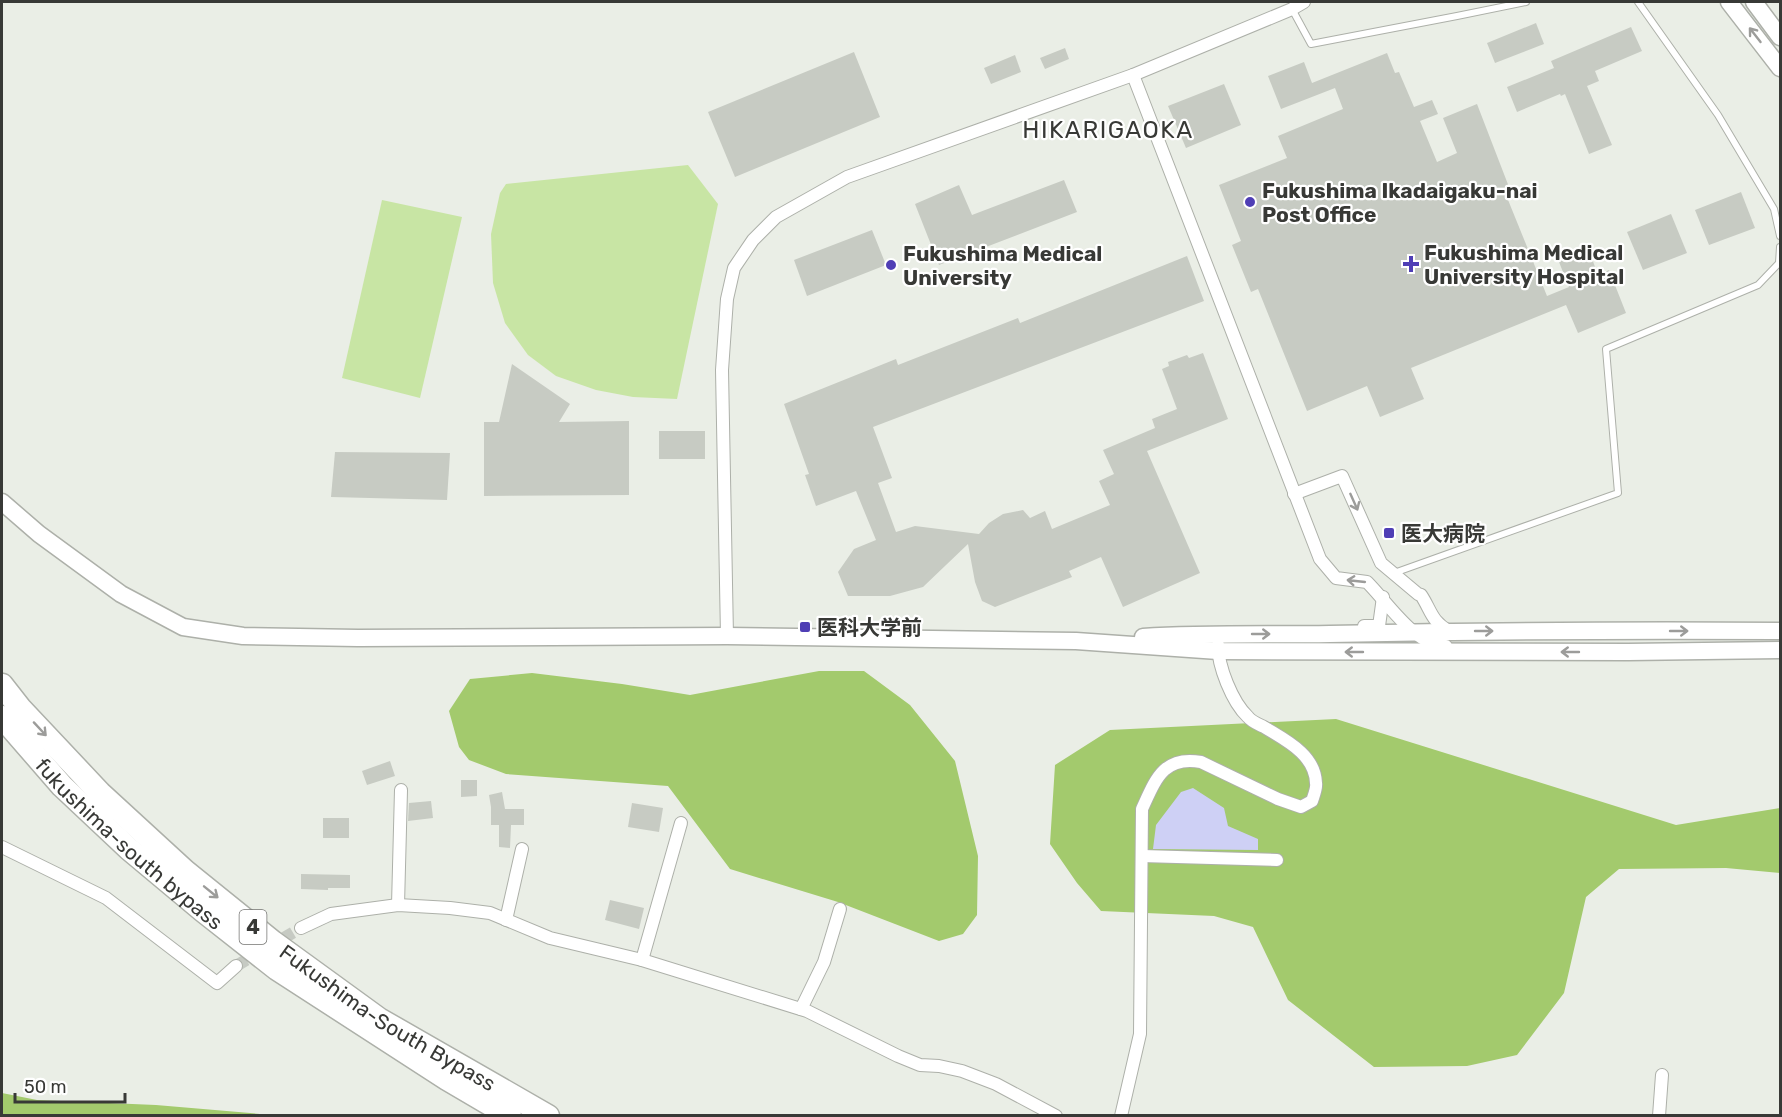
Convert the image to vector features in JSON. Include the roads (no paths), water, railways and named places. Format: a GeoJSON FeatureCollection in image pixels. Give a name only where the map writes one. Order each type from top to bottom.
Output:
{"type":"FeatureCollection","features":[{"type":"Feature","properties":{"kind":"highway","name":"Fukushima-South Bypass"},"geometry":{"type":"LineString","coordinates":[[2,685],[20,708],[100,793],[185,871],[273,942],[379,1019],[548,1116]]}},
{"type":"Feature","properties":{"kind":"highway","name":"fukushima-south bypass"},"geometry":{"type":"LineString","coordinates":[[2,717],[62,786],[129,849],[277,969],[447,1079],[510,1116]]}},
{"type":"Feature","properties":{"kind":"street"},"geometry":{"type":"LineString","coordinates":[[727,636],[722,370],[727,298],[734,268],[753,240],[776,217],[846,177],[1133,75],[1304,2]]}},
{"type":"Feature","properties":{"kind":"street"},"geometry":{"type":"LineString","coordinates":[[1729,2],[1780,68]]}},
{"type":"Feature","properties":{"kind":"street"},"geometry":{"type":"LineString","coordinates":[[1754,2],[1780,37]]}},
{"type":"Feature","properties":{"kind":"street"},"geometry":{"type":"LineString","coordinates":[[1133,75],[1320,559],[1336,578],[1367,582],[1420,634],[1438,646],[1508,647],[1515,651]]}},
{"type":"Feature","properties":{"kind":"street"},"geometry":{"type":"LineString","coordinates":[[1294,494],[1342,476],[1382,563],[1392,574],[1422,596],[1438,624],[1449,631]]}},
{"type":"Feature","properties":{"kind":"street"},"geometry":{"type":"LineString","coordinates":[[2,502],[39,534],[121,594],[183,627],[243,636],[370,638],[727,636],[1076,640],[1218,643],[1398,652],[1780,650]]}},
{"type":"Feature","properties":{"kind":"street"},"geometry":{"type":"LineString","coordinates":[[1398,652],[1420,634],[1426,623],[1417,600],[1418,594]]}},
{"type":"Feature","properties":{"kind":"street"},"geometry":{"type":"LineString","coordinates":[[1311,634],[1320,628],[1379,626],[1383,597]]}},
{"type":"Feature","properties":{"kind":"street"},"geometry":{"type":"LineString","coordinates":[[1218,643],[1311,634],[1420,634],[1449,631],[1780,631]]}},
{"type":"Feature","properties":{"kind":"street"},"geometry":{"type":"LineString","coordinates":[[1121,1116],[1140,1034],[1143,809],[1153,786],[1162,771],[1175,762],[1188,760],[1200,762],[1278,799],[1301,807],[1312,801],[1317,784],[1313,768],[1298,748],[1249,719],[1236,703],[1225,675],[1218,643]]}},
{"type":"Feature","properties":{"kind":"street"},"geometry":{"type":"LineString","coordinates":[[398,905],[400,790]]}},
{"type":"Feature","properties":{"kind":"street"},"geometry":{"type":"LineString","coordinates":[[642,960],[681,823]]}},
{"type":"Feature","properties":{"kind":"street"},"geometry":{"type":"LineString","coordinates":[[2,846],[106,898],[217,983],[236,966]]}},
{"type":"Feature","properties":{"kind":"street"},"geometry":{"type":"LineString","coordinates":[[506,920],[522,849]]}},
{"type":"Feature","properties":{"kind":"street"},"geometry":{"type":"LineString","coordinates":[[1142,856],[1277,860]]}},
{"type":"Feature","properties":{"kind":"street"},"geometry":{"type":"LineString","coordinates":[[301,928],[331,914],[398,905],[490,913],[550,938],[642,960],[801,1009],[920,1065],[962,1071],[996,1084],[1056,1116]]}},
{"type":"Feature","properties":{"kind":"street"},"geometry":{"type":"LineString","coordinates":[[801,1009],[824,962],[840,909]]}},
{"type":"Feature","properties":{"kind":"street"},"geometry":{"type":"LineString","coordinates":[[1659,1116],[1662,1075]]}},
{"type":"Feature","properties":{"kind":"lane"},"geometry":{"type":"LineString","coordinates":[[1292,9],[1311,44],[1526,2]]}},
{"type":"Feature","properties":{"kind":"lane"},"geometry":{"type":"LineString","coordinates":[[1638,2],[1718,115],[1774,209],[1780,236]]}},
{"type":"Feature","properties":{"kind":"lane"},"geometry":{"type":"LineString","coordinates":[[1392,574],[1617,493],[1606,349],[1758,285],[1779,263],[1780,247]]}},
{"type":"Feature","properties":{"kind":"water"},"geometry":{"type":"Polygon","coordinates":[[[1193,788],[1224,808],[1228,826],[1258,839],[1258,850],[1153,849],[1156,825],[1181,792],[1193,788]]]}},
{"type":"Feature","properties":{"kind":"tunnel"},"geometry":{"type":"LineString","coordinates":[[236,966],[301,928]]}},
{"type":"Feature","properties":{"kind":"place","name":"Fukushima Ikadaigaku-nai Post Office"},"geometry":{"type":"Point","coordinates":[1250,202]}},
{"type":"Feature","properties":{"kind":"place","name":"Fukushima Medical University Hospital"},"geometry":{"type":"Point","coordinates":[1411,264]}},
{"type":"Feature","properties":{"kind":"place","name":"Fukushima Medical University"},"geometry":{"type":"Point","coordinates":[891,265]}},
{"type":"Feature","properties":{"kind":"place","name":"医大病院"},"geometry":{"type":"Point","coordinates":[1389,533]}},
{"type":"Feature","properties":{"kind":"place","name":"医科大学前"},"geometry":{"type":"Point","coordinates":[805,627]}},
{"type":"Feature","properties":{"kind":"district","name":"HIKARIGAOKA"},"geometry":{"type":"Point","coordinates":[1108,130]}}]}
